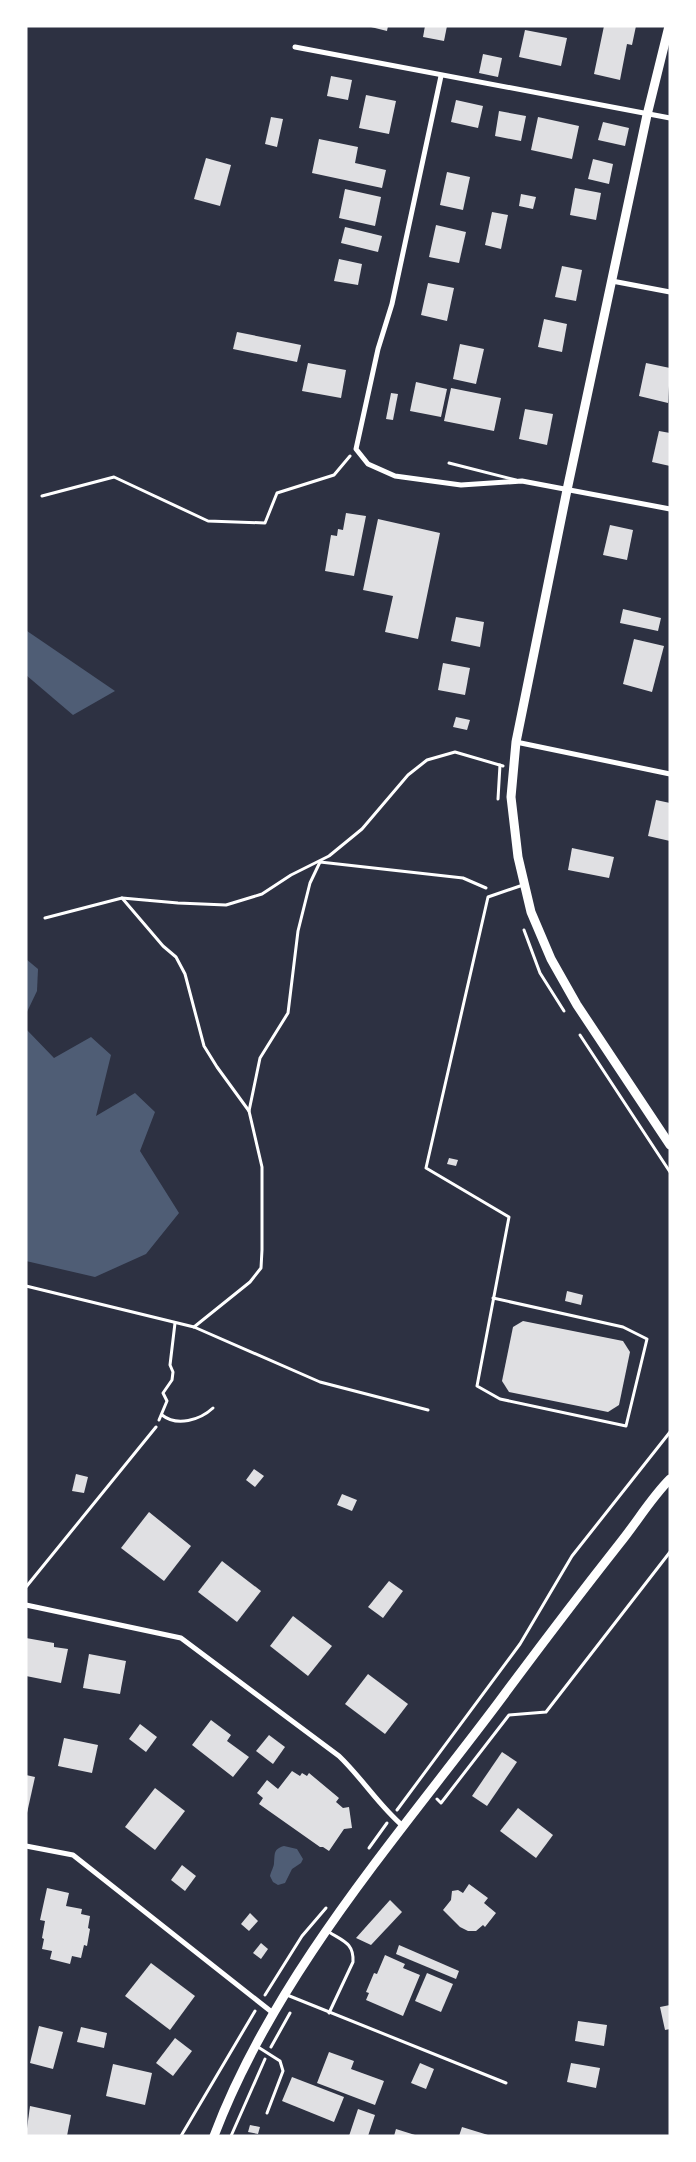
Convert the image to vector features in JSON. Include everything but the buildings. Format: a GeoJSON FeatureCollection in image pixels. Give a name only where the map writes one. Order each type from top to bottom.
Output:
{"type":"FeatureCollection","features":[{"type":"Feature","properties":{"kind":"street"},"geometry":{"type":"LineString","coordinates":[[669,26],[646,115],[567,490],[516,742],[511,797],[518,856],[531,912],[551,959],[577,1005],[670,1145]]}},
{"type":"Feature","properties":{"kind":"street"},"geometry":{"type":"LineString","coordinates":[[295,47],[646,115],[670,118]]}},
{"type":"Feature","properties":{"kind":"street"},"geometry":{"type":"LineString","coordinates":[[441,76],[392,304],[378,349],[356,449],[368,464],[395,476],[461,485],[522,481],[670,508]]}},
{"type":"Feature","properties":{"kind":"street"},"geometry":{"type":"LineString","coordinates":[[612,281],[670,292]]}},
{"type":"Feature","properties":{"kind":"street"},"geometry":{"type":"LineString","coordinates":[[516,742],[670,774]]}},
{"type":"Feature","properties":{"kind":"street"},"geometry":{"type":"LineString","coordinates":[[214,2136],[242,2070],[273,2013],[327,1931],[404,1827],[670,1479]]}},
{"type":"Feature","properties":{"kind":"street"},"geometry":{"type":"LineString","coordinates":[[26,1605],[181,1638],[339,1756],[358,1774],[392,1817],[404,1827]]}},
{"type":"Feature","properties":{"kind":"street"},"geometry":{"type":"LineString","coordinates":[[26,1846],[74,1855],[273,2013]]}},
{"type":"Feature","properties":{"kind":"lane"},"geometry":{"type":"LineString","coordinates":[[449,464],[522,481]]}},
{"type":"Feature","properties":{"kind":"lane"},"geometry":{"type":"LineString","coordinates":[[494,1298],[623,1326],[647,1339],[626,1426],[500,1399],[477,1386],[509,1217],[426,1168],[488,897],[525,884]]}},
{"type":"Feature","properties":{"kind":"lane"},"geometry":{"type":"LineString","coordinates":[[26,1587],[156,1427]]}},
{"type":"Feature","properties":{"kind":"lane"},"geometry":{"type":"LineString","coordinates":[[327,1931],[350,1945],[354,1954],[353,1962],[329,2013]]}},
{"type":"Feature","properties":{"kind":"lane"},"geometry":{"type":"LineString","coordinates":[[284,1994],[506,2083]]}},
{"type":"Feature","properties":{"kind":"lane"},"geometry":{"type":"LineString","coordinates":[[255,2046],[280,2061],[283,2071],[267,2113]]}},
{"type":"Feature","properties":{"kind":"path"},"geometry":{"type":"LineString","coordinates":[[42,496],[114,477],[208,521],[265,523],[278,493],[334,475],[356,449]]}},
{"type":"Feature","properties":{"kind":"path"},"geometry":{"type":"LineString","coordinates":[[45,918],[122,898],[226,905],[262,894],[291,875],[320,862],[362,829],[408,775],[427,760],[455,752],[506,767]]}},
{"type":"Feature","properties":{"kind":"path"},"geometry":{"type":"LineString","coordinates":[[320,862],[463,878],[499,894]]}},
{"type":"Feature","properties":{"kind":"path"},"geometry":{"type":"LineString","coordinates":[[249,1111],[260,1058],[288,1013],[298,931],[310,883],[320,862]]}},
{"type":"Feature","properties":{"kind":"path"},"geometry":{"type":"LineString","coordinates":[[122,898],[163,946],[176,957],[185,974],[204,1046],[216,1067],[249,1111],[262,1167],[260,1268],[250,1282],[194,1327]]}},
{"type":"Feature","properties":{"kind":"path"},"geometry":{"type":"LineString","coordinates":[[26,1286],[194,1327],[320,1382],[428,1410]]}},
{"type":"Feature","properties":{"kind":"path"},"geometry":{"type":"LineString","coordinates":[[156,1427],[168,1401],[163,1393],[172,1380],[173,1372],[170,1365],[175,1322]]}},
{"type":"Feature","properties":{"kind":"path"},"geometry":{"type":"LineString","coordinates":[[162,1415],[167,1419],[192,1421],[207,1414],[213,1408]]}},
{"type":"Feature","properties":{"kind":"path"},"geometry":{"type":"LineString","coordinates":[[363,1856],[520,1644],[572,1556],[670,1432]]}},
{"type":"Feature","properties":{"kind":"path"},"geometry":{"type":"LineString","coordinates":[[417,1783],[441,1803],[509,1715],[546,1712],[613,1623],[670,1552]]}},
{"type":"Feature","properties":{"kind":"path"},"geometry":{"type":"LineString","coordinates":[[181,2136],[260,2002],[302,1936],[329,1904]]}},
{"type":"Feature","properties":{"kind":"path"},"geometry":{"type":"LineString","coordinates":[[231,2136],[242,2106],[297,1999]]}},
{"type":"Feature","properties":{"kind":"water"},"geometry":{"type":"Polygon","coordinates":[[[26,631],[115,691],[73,715],[26,675],[26,631]]]}},
{"type":"Feature","properties":{"kind":"water"},"geometry":{"type":"Polygon","coordinates":[[[26,959],[38,969],[37,991],[26,1014],[26,959]]]}},
{"type":"Feature","properties":{"kind":"water"},"geometry":{"type":"Polygon","coordinates":[[[26,1029],[54,1058],[91,1037],[111,1055],[96,1116],[135,1093],[155,1112],[140,1151],[179,1213],[146,1254],[95,1277],[26,1261],[26,1029]]]}},
{"type":"Feature","properties":{"kind":"water"},"geometry":{"type":"Polygon","coordinates":[[[284,1846],[297,1849],[303,1859],[301,1863],[292,1869],[285,1883],[278,1885],[273,1882],[270,1876],[274,1865],[275,1852],[284,1846]]]}}]}
